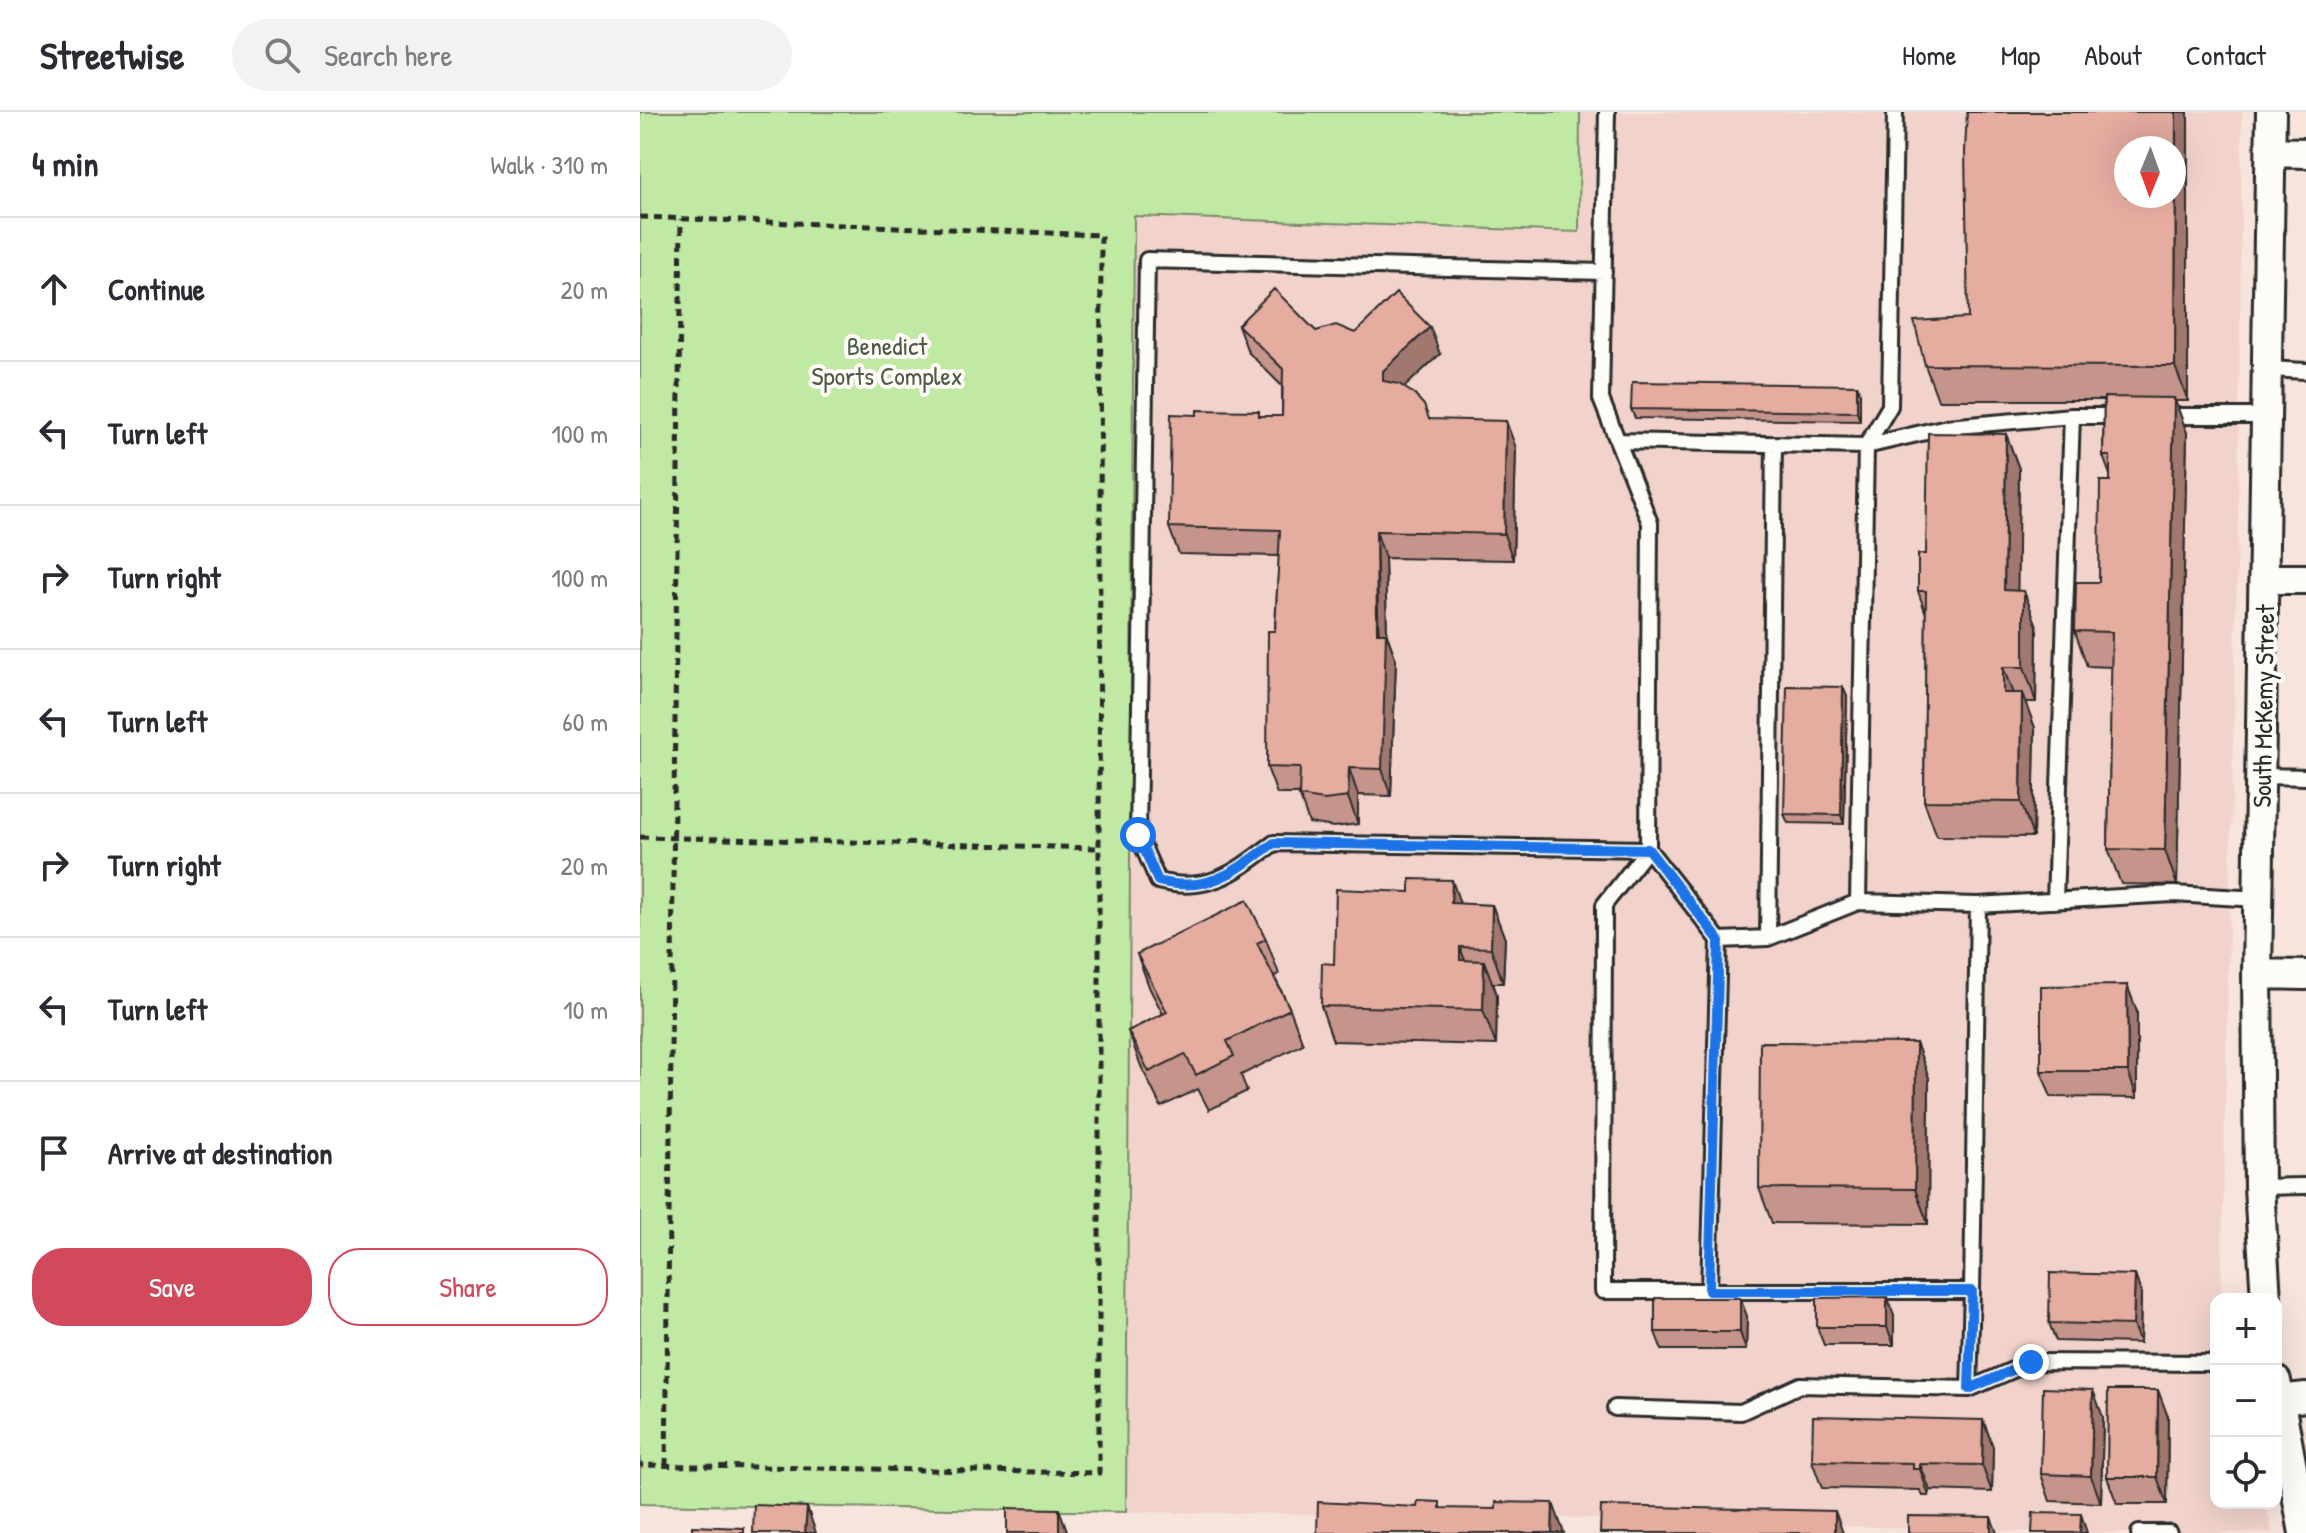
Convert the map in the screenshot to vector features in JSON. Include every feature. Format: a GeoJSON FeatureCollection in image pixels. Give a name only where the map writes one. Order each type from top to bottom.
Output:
{"type":"FeatureCollection","features":[{"type":"Feature","properties":{"kind":"street","name":"South McKemy Street"},"geometry":{"type":"LineString","coordinates":[[2266,1293],[2259,1187],[2257,974],[2271,112]]}},
{"type":"Feature","properties":{"kind":"street"},"geometry":{"type":"LineString","coordinates":[[2271,152],[2306,153]]}},
{"type":"Feature","properties":{"kind":"street"},"geometry":{"type":"LineString","coordinates":[[2265,579],[2306,579]]}},
{"type":"Feature","properties":{"kind":"street"},"geometry":{"type":"LineString","coordinates":[[2257,974],[2306,975]]}},
{"type":"Feature","properties":{"kind":"street"},"geometry":{"type":"LineString","coordinates":[[2287,1392],[2304,1533]]}},
{"type":"Feature","properties":{"kind":"lane"},"geometry":{"type":"LineString","coordinates":[[1607,112],[1601,399],[1650,523],[1648,849],[1604,905],[1603,1291],[1972,1291]]}},
{"type":"Feature","properties":{"kind":"lane"},"geometry":{"type":"LineString","coordinates":[[1858,902],[1866,446],[1890,406],[1895,112]]}},
{"type":"Feature","properties":{"kind":"lane"},"geometry":{"type":"LineString","coordinates":[[1604,272],[1147,260],[1138,835],[1158,881],[1182,887],[1227,877],[1274,843],[1648,849]]}},
{"type":"Feature","properties":{"kind":"lane"},"geometry":{"type":"LineString","coordinates":[[2268,369],[2306,371]]}},
{"type":"Feature","properties":{"kind":"lane"},"geometry":{"type":"LineString","coordinates":[[1618,441],[1866,446],[1947,427],[2072,416],[2267,416]]}},
{"type":"Feature","properties":{"kind":"lane"},"geometry":{"type":"LineString","coordinates":[[2055,901],[2072,416]]}},
{"type":"Feature","properties":{"kind":"lane"},"geometry":{"type":"LineString","coordinates":[[1768,938],[1774,444]]}},
{"type":"Feature","properties":{"kind":"lane"},"geometry":{"type":"LineString","coordinates":[[2261,776],[2306,777]]}},
{"type":"Feature","properties":{"kind":"lane"},"geometry":{"type":"LineString","coordinates":[[1648,849],[1719,940],[1709,1291]]}},
{"type":"Feature","properties":{"kind":"lane"},"geometry":{"type":"LineString","coordinates":[[1719,940],[1768,938],[1858,902],[1978,905],[2173,894],[2259,899]]}},
{"type":"Feature","properties":{"kind":"lane"},"geometry":{"type":"LineString","coordinates":[[1969,1389],[1978,905]]}},
{"type":"Feature","properties":{"kind":"lane"},"geometry":{"type":"LineString","coordinates":[[2259,1187],[2306,1186]]}},
{"type":"Feature","properties":{"kind":"lane"},"geometry":{"type":"LineString","coordinates":[[1615,1408],[1741,1412],[1800,1385],[1969,1389],[2031,1362],[2210,1363]]}},
{"type":"Feature","properties":{"kind":"lane"},"geometry":{"type":"LineString","coordinates":[[2139,1533],[2169,1533]]}},
{"type":"Feature","properties":{"kind":"path"},"geometry":{"type":"LineString","coordinates":[[640,217],[1101,235],[1099,1473],[640,1465]]}},
{"type":"Feature","properties":{"kind":"path"},"geometry":{"type":"LineString","coordinates":[[666,1466],[681,219]]}},
{"type":"Feature","properties":{"kind":"path"},"geometry":{"type":"LineString","coordinates":[[640,837],[1099,848]]}},
{"type":"Feature","properties":{"kind":"shaded area"},"geometry":{"type":"Polygon","coordinates":[[[1580,112],[2242,112],[2238,519],[2221,1293],[2210,1293],[2210,1509],[2267,1509],[2273,1533],[2069,1533],[1515,1516],[1126,1512],[1134,215],[1578,232],[1580,112]]]}},
{"type":"Feature","properties":{"kind":"green space","name":"Benedict Sports Complex"},"geometry":{"type":"Polygon","coordinates":[[[640,112],[1580,112],[1579,232],[1134,216],[1126,1512],[640,1504],[640,112]]]}},
{"type":"Feature","properties":{"kind":"building"},"geometry":{"type":"Polygon","coordinates":[[[1967,112],[2176,112],[2176,136],[2114,136],[2114,208],[2176,208],[2175,366],[1925,365],[1914,321],[1968,318],[1967,112]]]}},
{"type":"Feature","properties":{"kind":"building"},"geometry":{"type":"Polygon","coordinates":[[[1274,289],[1316,331],[1336,325],[1355,333],[1396,293],[1430,327],[1383,371],[1383,381],[1399,384],[1414,394],[1424,405],[1429,419],[1506,421],[1504,534],[1376,531],[1377,633],[1386,633],[1382,769],[1349,768],[1348,797],[1324,800],[1299,796],[1300,768],[1267,767],[1268,631],[1275,631],[1280,530],[1169,527],[1171,414],[1197,415],[1197,410],[1259,411],[1259,416],[1282,416],[1283,369],[1238,325],[1274,289]]]}},
{"type":"Feature","properties":{"kind":"building"},"geometry":{"type":"Polygon","coordinates":[[[1632,382],[1857,385],[1857,412],[1631,409],[1632,382]]]}},
{"type":"Feature","properties":{"kind":"building"},"geometry":{"type":"Polygon","coordinates":[[[2104,397],[2174,398],[2165,850],[2108,849],[2112,632],[2075,631],[2076,582],[2099,582],[2100,481],[2110,481],[2110,456],[2103,456],[2104,397]]]}},
{"type":"Feature","properties":{"kind":"building"},"geometry":{"type":"Polygon","coordinates":[[[1928,433],[2006,434],[2004,590],[2024,591],[2024,667],[2003,667],[2003,693],[2022,693],[2021,802],[1924,801],[1926,591],[1918,591],[1918,554],[1926,554],[1928,433]]]}},
{"type":"Feature","properties":{"kind":"building"},"geometry":{"type":"Polygon","coordinates":[[[1787,686],[1843,687],[1841,815],[1784,814],[1787,686]]]}},
{"type":"Feature","properties":{"kind":"building"},"geometry":{"type":"Polygon","coordinates":[[[1410,879],[1452,880],[1451,903],[1492,905],[1491,948],[1460,947],[1460,960],[1484,961],[1483,1010],[1321,1006],[1322,963],[1334,964],[1336,889],[1410,892],[1410,879]]]}},
{"type":"Feature","properties":{"kind":"building"},"geometry":{"type":"Polygon","coordinates":[[[1247,900],[1266,939],[1257,943],[1290,1009],[1227,1041],[1234,1056],[1196,1075],[1185,1054],[1149,1072],[1128,1031],[1167,1012],[1137,954],[1247,900]]]}},
{"type":"Feature","properties":{"kind":"building"},"geometry":{"type":"Polygon","coordinates":[[[2127,985],[2128,1071],[2041,1071],[2041,986],[2127,985]]]}},
{"type":"Feature","properties":{"kind":"building"},"geometry":{"type":"Polygon","coordinates":[[[1760,1042],[1916,1043],[1915,1189],[1759,1188],[1760,1042]]]}},
{"type":"Feature","properties":{"kind":"building"},"geometry":{"type":"Polygon","coordinates":[[[2050,1273],[2135,1275],[2133,1325],[2049,1323],[2050,1273]]]}},
{"type":"Feature","properties":{"kind":"building"},"geometry":{"type":"Polygon","coordinates":[[[1887,1297],[1887,1327],[1817,1327],[1817,1298],[1887,1297]]]}},
{"type":"Feature","properties":{"kind":"building"},"geometry":{"type":"Polygon","coordinates":[[[1655,1298],[1740,1298],[1740,1332],[1655,1332],[1655,1298]]]}},
{"type":"Feature","properties":{"kind":"building"},"geometry":{"type":"Polygon","coordinates":[[[2043,1388],[2093,1390],[2091,1476],[2041,1474],[2043,1388]]]}},
{"type":"Feature","properties":{"kind":"building"},"geometry":{"type":"Polygon","coordinates":[[[2108,1390],[2158,1390],[2157,1477],[2107,1477],[2108,1390]]]}},
{"type":"Feature","properties":{"kind":"building"},"geometry":{"type":"Polygon","coordinates":[[[1813,1416],[1983,1420],[1982,1465],[1920,1464],[1920,1469],[1913,1469],[1913,1463],[1812,1461],[1813,1416]]]}},
{"type":"Feature","properties":{"kind":"building"},"geometry":{"type":"Polygon","coordinates":[[[1418,1501],[1440,1502],[1440,1508],[1496,1509],[1496,1502],[1553,1503],[1552,1533],[1317,1533],[1318,1502],[1417,1507],[1418,1501]]]}},
{"type":"Feature","properties":{"kind":"building"},"geometry":{"type":"Polygon","coordinates":[[[754,1505],[807,1507],[805,1533],[753,1533],[754,1505]]]}},
{"type":"Feature","properties":{"kind":"building"},"geometry":{"type":"Polygon","coordinates":[[[1601,1506],[1835,1511],[1835,1533],[1600,1533],[1601,1506]]]}},
{"type":"Feature","properties":{"kind":"building"},"geometry":{"type":"Polygon","coordinates":[[[1007,1508],[1059,1509],[1059,1533],[1007,1533],[1007,1508]]]}},
{"type":"Feature","properties":{"kind":"building"},"geometry":{"type":"Polygon","coordinates":[[[2033,1513],[2081,1514],[2080,1533],[2032,1533],[2033,1513]]]}},
{"type":"Feature","properties":{"kind":"building"},"geometry":{"type":"Polygon","coordinates":[[[1908,1516],[1991,1517],[1991,1533],[1908,1533],[1908,1516]]]}},
{"type":"Feature","properties":{"kind":"building"},"geometry":{"type":"Polygon","coordinates":[[[692,1526],[744,1528],[744,1533],[692,1533],[692,1526]]]}},
{"type":"Feature","properties":{"kind":"route"},"geometry":{"type":"LineString","coordinates":[[1138,835],[1158,881],[1182,887],[1227,877],[1274,843],[1399,842],[1648,849],[1719,940],[1709,1291],[1972,1291],[1969,1389],[2031,1362]]}}]}
